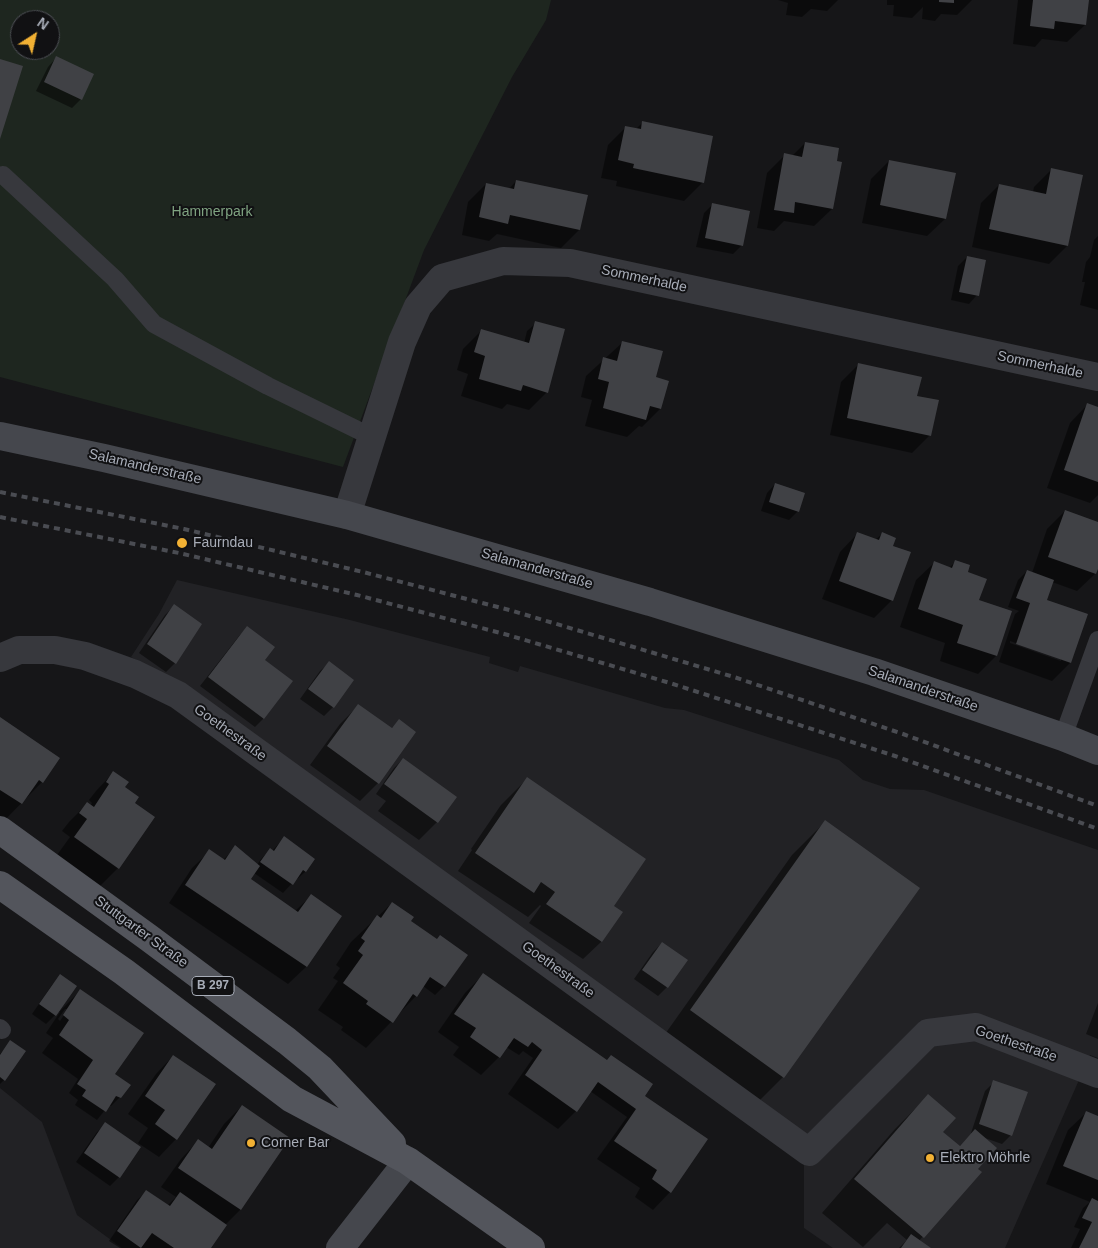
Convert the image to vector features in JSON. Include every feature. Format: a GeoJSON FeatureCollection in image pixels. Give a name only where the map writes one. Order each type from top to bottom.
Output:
{"type":"FeatureCollection","features":[{"type":"Feature","properties":{"kind":"main road","name":"Stuttgarter Straße"},"geometry":{"type":"LineString","coordinates":[[0,830],[287,1041],[320,1068],[408,1162]]}},
{"type":"Feature","properties":{"kind":"main road","name":"Stuttgarter Straße"},"geometry":{"type":"LineString","coordinates":[[0,885],[124,972],[292,1099],[408,1162],[531,1248]]}},
{"type":"Feature","properties":{"kind":"street","name":"Sommerhalde"},"geometry":{"type":"LineString","coordinates":[[347,515],[402,342],[418,306],[442,278],[503,261],[570,263],[1098,377]]}},
{"type":"Feature","properties":{"kind":"street","name":"Salamanderstraße"},"geometry":{"type":"LineString","coordinates":[[0,436],[104,458],[347,515],[678,611],[874,672],[1064,737],[1098,752]]}},
{"type":"Feature","properties":{"kind":"street","name":"Goethestraße"},"geometry":{"type":"LineString","coordinates":[[0,658],[19,650],[55,650],[85,656],[135,674],[178,695],[809,1152],[928,1033],[976,1027],[1098,1074]]}},
{"type":"Feature","properties":{"kind":"street"},"geometry":{"type":"LineString","coordinates":[[340,1248],[408,1162]]}},
{"type":"Feature","properties":{"kind":"lane"},"geometry":{"type":"LineString","coordinates":[[3,175],[115,280],[154,324],[268,386],[372,437]]}},
{"type":"Feature","properties":{"kind":"lane"},"geometry":{"type":"LineString","coordinates":[[1064,737],[1098,640]]}},
{"type":"Feature","properties":{"kind":"shaded area"},"geometry":{"type":"Polygon","coordinates":[[[177,580],[350,620],[490,657],[489,663],[518,672],[520,666],[665,708],[684,710],[839,760],[863,780],[890,789],[924,790],[1098,850],[1098,1058],[1090,1055],[1005,1248],[833,1248],[804,1228],[804,1134],[180,684],[131,657],[159,614],[177,580]]]}},
{"type":"Feature","properties":{"kind":"shaded area"},"geometry":{"type":"Polygon","coordinates":[[[0,1088],[42,1122],[77,1215],[122,1248],[0,1248],[0,1088]]]}},
{"type":"Feature","properties":{"kind":"green space","name":"Hammerpark"},"geometry":{"type":"Polygon","coordinates":[[[0,0],[551,0],[546,20],[512,77],[424,250],[343,467],[0,377],[0,0]]]}},
{"type":"Feature","properties":{"kind":"building"},"geometry":{"type":"Polygon","coordinates":[[[939,0],[954,0],[954,3],[939,2],[939,0]]]}},
{"type":"Feature","properties":{"kind":"building"},"geometry":{"type":"Polygon","coordinates":[[[1033,0],[1089,0],[1086,25],[1055,21],[1054,29],[1030,26],[1033,0]]]}},
{"type":"Feature","properties":{"kind":"building"},"geometry":{"type":"Polygon","coordinates":[[[60,58],[94,74],[82,100],[44,82],[54,60],[60,60],[60,58]]]}},
{"type":"Feature","properties":{"kind":"building"},"geometry":{"type":"Polygon","coordinates":[[[0,59],[23,66],[0,139],[0,59]]]}},
{"type":"Feature","properties":{"kind":"building"},"geometry":{"type":"Polygon","coordinates":[[[642,121],[713,136],[704,183],[633,168],[634,164],[618,160],[625,126],[641,129],[642,121]]]}},
{"type":"Feature","properties":{"kind":"building"},"geometry":{"type":"Polygon","coordinates":[[[805,142],[839,148],[837,161],[842,162],[833,209],[795,202],[794,213],[774,210],[784,153],[802,157],[805,142]]]}},
{"type":"Feature","properties":{"kind":"building"},"geometry":{"type":"Polygon","coordinates":[[[889,160],[956,173],[946,219],[880,205],[889,160]]]}},
{"type":"Feature","properties":{"kind":"building"},"geometry":{"type":"Polygon","coordinates":[[[1051,168],[1083,175],[1068,246],[989,229],[999,184],[1046,194],[1051,168]]]}},
{"type":"Feature","properties":{"kind":"building"},"geometry":{"type":"Polygon","coordinates":[[[516,180],[588,195],[580,230],[510,215],[508,224],[479,217],[486,183],[514,189],[516,180]]]}},
{"type":"Feature","properties":{"kind":"building"},"geometry":{"type":"Polygon","coordinates":[[[712,203],[750,211],[743,246],[705,238],[712,203]]]}},
{"type":"Feature","properties":{"kind":"building"},"geometry":{"type":"Polygon","coordinates":[[[967,256],[986,260],[979,296],[959,292],[967,256]]]}},
{"type":"Feature","properties":{"kind":"building"},"geometry":{"type":"Polygon","coordinates":[[[535,321],[565,329],[548,393],[523,385],[521,391],[479,379],[485,356],[474,352],[481,329],[529,343],[535,321]]]}},
{"type":"Feature","properties":{"kind":"building"},"geometry":{"type":"Polygon","coordinates":[[[622,341],[663,351],[656,377],[669,381],[661,409],[650,406],[646,420],[603,408],[609,382],[598,379],[603,357],[617,361],[622,341]]]}},
{"type":"Feature","properties":{"kind":"building"},"geometry":{"type":"Polygon","coordinates":[[[858,363],[922,377],[917,396],[939,400],[931,436],[847,418],[858,363]]]}},
{"type":"Feature","properties":{"kind":"building"},"geometry":{"type":"Polygon","coordinates":[[[1087,403],[1098,407],[1098,482],[1064,470],[1087,403]]]}},
{"type":"Feature","properties":{"kind":"building"},"geometry":{"type":"Polygon","coordinates":[[[775,483],[805,493],[799,512],[769,502],[775,483]]]}},
{"type":"Feature","properties":{"kind":"building"},"geometry":{"type":"Polygon","coordinates":[[[1065,510],[1098,522],[1098,569],[1096,574],[1048,557],[1065,510]]]}},
{"type":"Feature","properties":{"kind":"building"},"geometry":{"type":"Polygon","coordinates":[[[857,532],[879,540],[882,532],[896,538],[893,546],[911,552],[893,601],[839,581],[857,532]]]}},
{"type":"Feature","properties":{"kind":"building"},"geometry":{"type":"Polygon","coordinates":[[[955,560],[970,565],[968,572],[987,579],[979,600],[1012,611],[997,656],[957,643],[963,625],[918,609],[934,561],[952,568],[955,560]]]}},
{"type":"Feature","properties":{"kind":"building"},"geometry":{"type":"Polygon","coordinates":[[[1027,570],[1054,580],[1047,600],[1088,614],[1071,663],[1016,644],[1030,603],[1016,598],[1027,570]]]}},
{"type":"Feature","properties":{"kind":"building"},"geometry":{"type":"Polygon","coordinates":[[[174,604],[202,624],[176,664],[147,644],[174,604]]]}},
{"type":"Feature","properties":{"kind":"building"},"geometry":{"type":"Polygon","coordinates":[[[247,626],[275,647],[265,660],[293,681],[264,719],[208,677],[247,626]]]}},
{"type":"Feature","properties":{"kind":"building"},"geometry":{"type":"Polygon","coordinates":[[[329,661],[354,680],[334,708],[308,689],[329,661]]]}},
{"type":"Feature","properties":{"kind":"building"},"geometry":{"type":"Polygon","coordinates":[[[358,704],[392,728],[399,719],[416,732],[379,784],[327,746],[358,704]]]}},
{"type":"Feature","properties":{"kind":"building"},"geometry":{"type":"Polygon","coordinates":[[[0,717],[60,758],[43,783],[39,780],[22,804],[0,790],[0,717]]]}},
{"type":"Feature","properties":{"kind":"building"},"geometry":{"type":"Polygon","coordinates":[[[403,758],[457,797],[438,823],[384,784],[403,758]]]}},
{"type":"Feature","properties":{"kind":"building"},"geometry":{"type":"Polygon","coordinates":[[[113,771],[129,782],[125,787],[139,797],[135,803],[155,817],[119,869],[74,837],[87,819],[79,813],[87,802],[94,807],[109,784],[106,782],[113,771]]]}},
{"type":"Feature","properties":{"kind":"building"},"geometry":{"type":"Polygon","coordinates":[[[527,777],[646,859],[614,906],[623,912],[602,942],[546,904],[555,892],[541,882],[534,893],[475,853],[527,777]]]}},
{"type":"Feature","properties":{"kind":"building"},"geometry":{"type":"Polygon","coordinates":[[[825,820],[920,888],[784,1078],[690,1010],[825,820]]]}},
{"type":"Feature","properties":{"kind":"building"},"geometry":{"type":"Polygon","coordinates":[[[284,836],[315,859],[306,872],[303,870],[293,885],[260,862],[270,848],[274,851],[284,836]]]}},
{"type":"Feature","properties":{"kind":"building"},"geometry":{"type":"Polygon","coordinates":[[[235,845],[260,866],[251,879],[298,912],[311,894],[342,916],[307,967],[185,885],[209,849],[225,860],[235,845]]]}},
{"type":"Feature","properties":{"kind":"building"},"geometry":{"type":"Polygon","coordinates":[[[392,902],[414,917],[411,921],[437,939],[440,935],[468,955],[445,987],[430,977],[417,997],[413,994],[393,1023],[366,1004],[368,1001],[343,983],[363,955],[358,951],[365,941],[361,938],[377,915],[381,918],[392,902]]]}},
{"type":"Feature","properties":{"kind":"building"},"geometry":{"type":"Polygon","coordinates":[[[662,942],[688,960],[668,988],[642,970],[662,942]]]}},
{"type":"Feature","properties":{"kind":"building"},"geometry":{"type":"Polygon","coordinates":[[[483,973],[607,1060],[611,1055],[653,1084],[645,1096],[708,1139],[671,1193],[652,1179],[657,1170],[614,1141],[636,1109],[598,1082],[577,1112],[525,1075],[542,1050],[532,1042],[528,1047],[514,1038],[500,1058],[470,1037],[476,1028],[454,1014],[483,973]]]}},
{"type":"Feature","properties":{"kind":"building"},"geometry":{"type":"Polygon","coordinates":[[[60,974],[77,986],[56,1016],[39,1004],[60,974]]]}},
{"type":"Feature","properties":{"kind":"building"},"geometry":{"type":"Polygon","coordinates":[[[80,989],[144,1033],[115,1074],[131,1085],[121,1098],[116,1096],[106,1112],[82,1096],[86,1090],[77,1084],[93,1060],[59,1035],[69,1020],[63,1015],[80,989]]]}},
{"type":"Feature","properties":{"kind":"building"},"geometry":{"type":"Polygon","coordinates":[[[10,1040],[26,1051],[5,1081],[0,1077],[0,1055],[10,1040]]]}},
{"type":"Feature","properties":{"kind":"building"},"geometry":{"type":"Polygon","coordinates":[[[173,1055],[216,1084],[177,1140],[155,1124],[165,1110],[145,1096],[173,1055]]]}},
{"type":"Feature","properties":{"kind":"building"},"geometry":{"type":"Polygon","coordinates":[[[993,1080],[1028,1092],[1012,1136],[979,1124],[993,1080]]]}},
{"type":"Feature","properties":{"kind":"building","name":"Elektro Möhrle"},"geometry":{"type":"Polygon","coordinates":[[[928,1094],[956,1118],[943,1132],[960,1146],[975,1129],[997,1148],[978,1169],[982,1172],[924,1238],[854,1179],[928,1094]]]}},
{"type":"Feature","properties":{"kind":"building"},"geometry":{"type":"Polygon","coordinates":[[[242,1105],[290,1138],[241,1210],[178,1168],[198,1139],[212,1149],[242,1105]]]}},
{"type":"Feature","properties":{"kind":"building"},"geometry":{"type":"Polygon","coordinates":[[[1086,1111],[1098,1116],[1098,1180],[1063,1166],[1086,1111]]]}},
{"type":"Feature","properties":{"kind":"building"},"geometry":{"type":"Polygon","coordinates":[[[105,1122],[141,1147],[120,1178],[84,1153],[105,1122]]]}},
{"type":"Feature","properties":{"kind":"building"},"geometry":{"type":"Polygon","coordinates":[[[146,1190],[170,1206],[180,1192],[227,1225],[211,1248],[174,1248],[152,1233],[141,1248],[117,1231],[146,1190]]]}},
{"type":"Feature","properties":{"kind":"building"},"geometry":{"type":"Polygon","coordinates":[[[1092,1198],[1098,1201],[1098,1248],[1079,1248],[1092,1222],[1082,1218],[1092,1198]]]}},
{"type":"Feature","properties":{"kind":"building"},"geometry":{"type":"Polygon","coordinates":[[[911,1234],[931,1248],[901,1248],[911,1234]]]}},
{"type":"Feature","properties":{"kind":"railway"},"geometry":{"type":"LineString","coordinates":[[0,492],[184,529],[363,572],[513,611],[734,677],[903,734],[1098,806]]}},
{"type":"Feature","properties":{"kind":"railway"},"geometry":{"type":"LineString","coordinates":[[0,517],[179,553],[357,595],[508,635],[670,683],[895,756],[1098,829]]}},
{"type":"Feature","properties":{"kind":"place","name":"Faurndau"},"geometry":{"type":"Point","coordinates":[182,543]}},
{"type":"Feature","properties":{"kind":"place","name":"Corner Bar"},"geometry":{"type":"Point","coordinates":[251,1143]}},
{"type":"Feature","properties":{"kind":"place","name":"Elektro Möhrle"},"geometry":{"type":"Point","coordinates":[930,1158]}}]}
